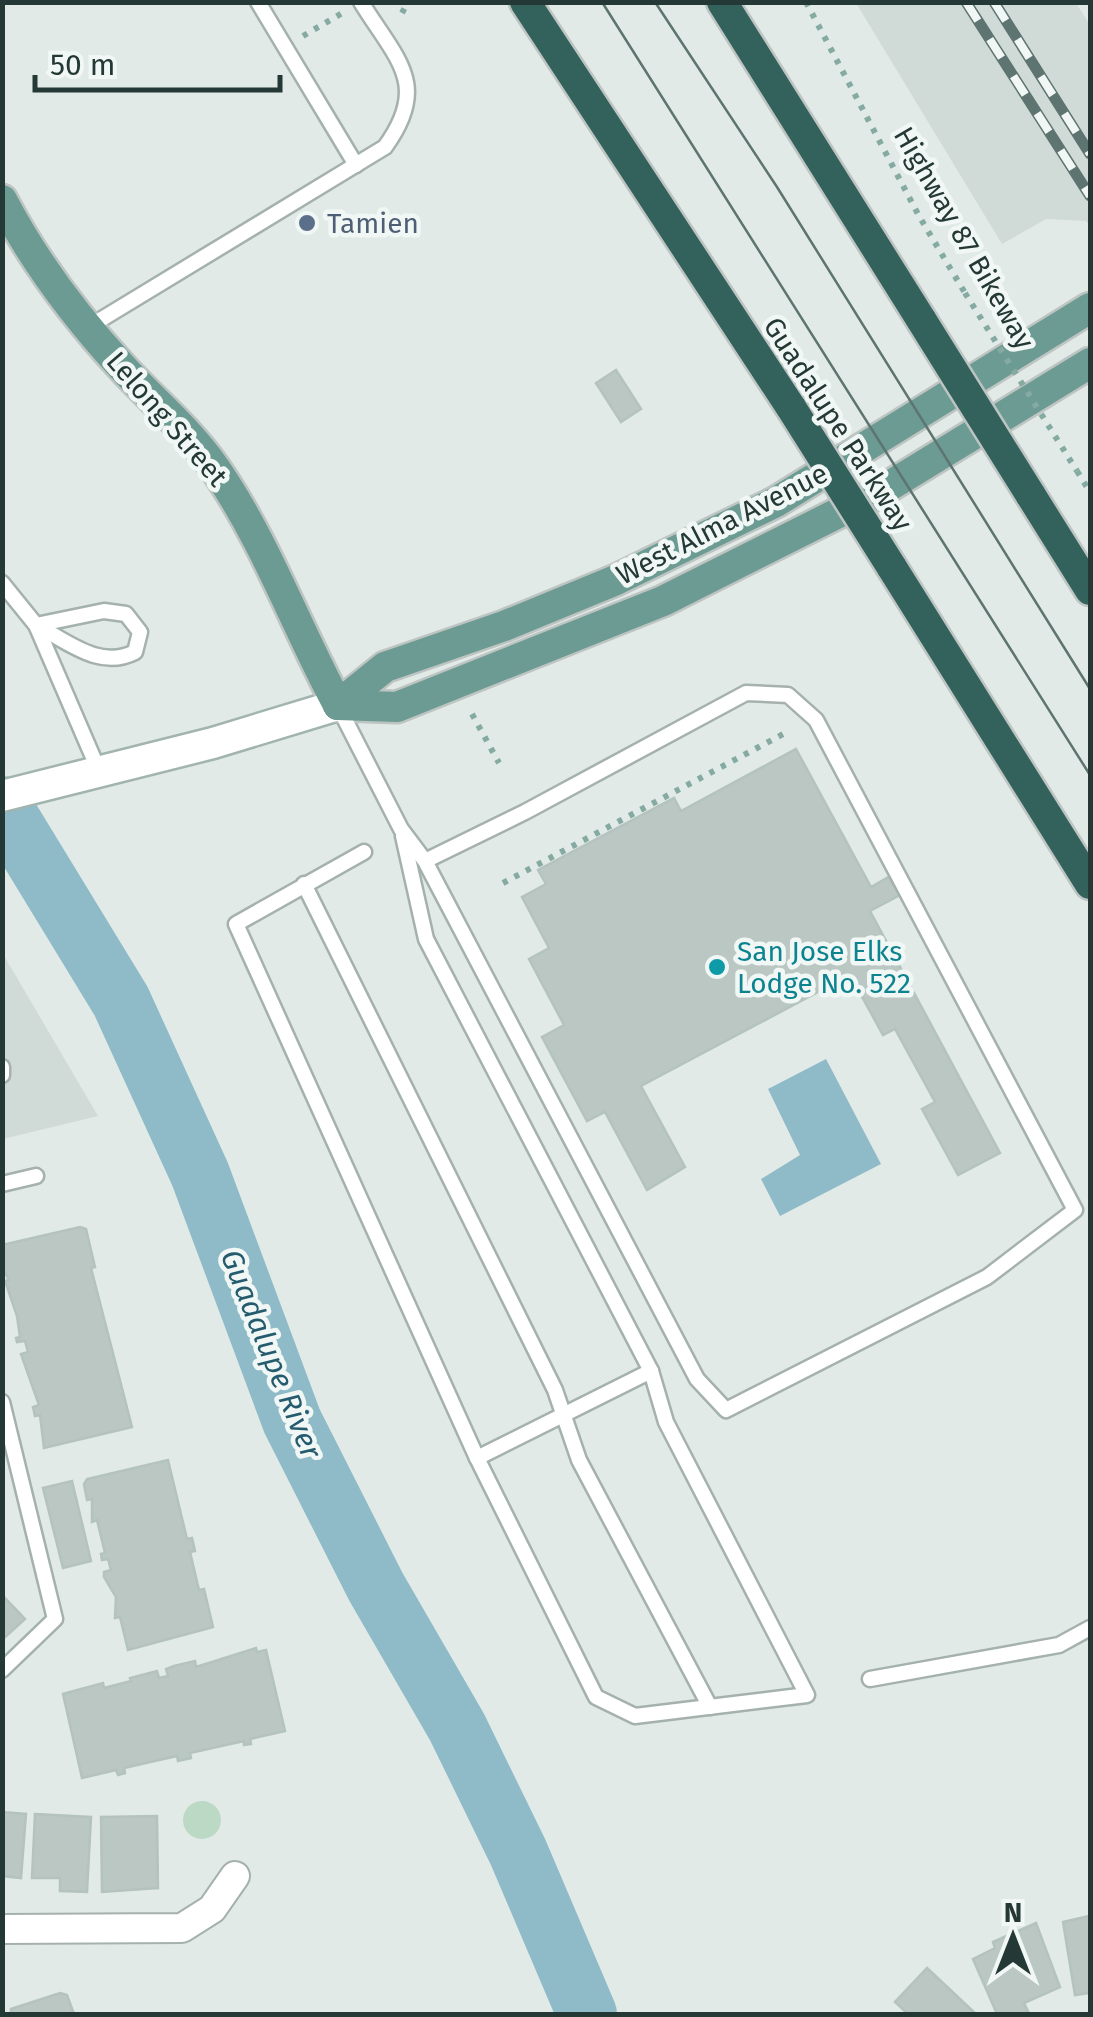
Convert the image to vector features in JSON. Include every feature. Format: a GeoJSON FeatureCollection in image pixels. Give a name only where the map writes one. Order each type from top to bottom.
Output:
{"type":"FeatureCollection","features":[{"type":"Feature","properties":{"kind":"highway","name":"Guadalupe Parkway"},"geometry":{"type":"LineString","coordinates":[[525,2],[792,408],[1090,884]]}},
{"type":"Feature","properties":{"kind":"highway"},"geometry":{"type":"LineString","coordinates":[[722,2],[1090,590]]}},
{"type":"Feature","properties":{"kind":"main road","name":"Lelong Street"},"geometry":{"type":"LineString","coordinates":[[2,200],[31,255],[88,328],[214,466],[273,568],[303,640],[338,706]]}},
{"type":"Feature","properties":{"kind":"main road","name":"West Alma Avenue"},"geometry":{"type":"LineString","coordinates":[[338,706],[385,667],[582,594],[776,502],[1090,308]]}},
{"type":"Feature","properties":{"kind":"main road","name":"West Alma Avenue"},"geometry":{"type":"LineString","coordinates":[[2,796],[338,706],[398,706],[662,601],[878,492],[1090,363]]}},
{"type":"Feature","properties":{"kind":"street"},"geometry":{"type":"LineString","coordinates":[[2,1928],[182,1928],[212,1908],[235,1876]]}},
{"type":"Feature","properties":{"kind":"lane"},"geometry":{"type":"LineString","coordinates":[[258,2],[356,164]]}},
{"type":"Feature","properties":{"kind":"lane"},"geometry":{"type":"LineString","coordinates":[[88,328],[385,146],[406,118],[407,76],[361,3]]}},
{"type":"Feature","properties":{"kind":"lane"},"geometry":{"type":"LineString","coordinates":[[2,583],[36,625],[91,774]]}},
{"type":"Feature","properties":{"kind":"lane"},"geometry":{"type":"LineString","coordinates":[[104,611],[126,614],[140,632],[135,652],[118,661],[90,655],[36,625],[104,611]]}},
{"type":"Feature","properties":{"kind":"lane"},"geometry":{"type":"LineString","coordinates":[[338,706],[401,829],[425,860],[696,1379],[726,1410],[987,1277],[1076,1210],[816,720],[788,695],[746,693],[525,812],[425,860]]}},
{"type":"Feature","properties":{"kind":"lane"},"geometry":{"type":"LineString","coordinates":[[364,852],[236,924],[477,1458],[596,1697],[635,1716],[807,1695],[666,1422],[651,1372],[426,938],[401,829]]}},
{"type":"Feature","properties":{"kind":"lane"},"geometry":{"type":"LineString","coordinates":[[304,884],[563,1412],[579,1460],[710,1707]]}},
{"type":"Feature","properties":{"kind":"lane"},"geometry":{"type":"LineString","coordinates":[[2,1067],[2,1076]]}},
{"type":"Feature","properties":{"kind":"lane"},"geometry":{"type":"LineString","coordinates":[[2,1184],[36,1176]]}},
{"type":"Feature","properties":{"kind":"lane"},"geometry":{"type":"LineString","coordinates":[[477,1458],[563,1412],[651,1372]]}},
{"type":"Feature","properties":{"kind":"lane"},"geometry":{"type":"LineString","coordinates":[[2,1402],[55,1619],[2,1670]]}},
{"type":"Feature","properties":{"kind":"lane"},"geometry":{"type":"LineString","coordinates":[[870,1679],[1059,1645],[1090,1628]]}},
{"type":"Feature","properties":{"kind":"path"},"geometry":{"type":"LineString","coordinates":[[402,13],[408,2]]}},
{"type":"Feature","properties":{"kind":"path","name":"Highway 87 Bikeway"},"geometry":{"type":"LineString","coordinates":[[806,2],[918,216],[1090,492]]}},
{"type":"Feature","properties":{"kind":"path"},"geometry":{"type":"LineString","coordinates":[[286,48],[361,3]]}},
{"type":"Feature","properties":{"kind":"path"},"geometry":{"type":"LineString","coordinates":[[472,714],[499,763]]}},
{"type":"Feature","properties":{"kind":"path"},"geometry":{"type":"LineString","coordinates":[[502,884],[787,732]]}},
{"type":"Feature","properties":{"kind":"shaded area"},"geometry":{"type":"Polygon","coordinates":[[[856,3],[1076,3],[1090,25],[1090,226],[1086,221],[1046,219],[1002,244],[856,3]]]}},
{"type":"Feature","properties":{"kind":"shaded area"},"geometry":{"type":"Polygon","coordinates":[[[3,954],[98,1116],[3,1139],[3,954]]]}},
{"type":"Feature","properties":{"kind":"green space"},"geometry":{"type":"Polygon","coordinates":[[[202,1801],[215,1807],[221,1820],[215,1833],[202,1839],[189,1833],[183,1820],[189,1807],[202,1801]]]}},
{"type":"Feature","properties":{"kind":"water"},"geometry":{"type":"Polygon","coordinates":[[[826,1059],[881,1164],[780,1216],[761,1179],[800,1155],[768,1089],[826,1059]]]}},
{"type":"Feature","properties":{"kind":"building"},"geometry":{"type":"Polygon","coordinates":[[[616,370],[641,409],[621,422],[596,383],[616,370]]]}},
{"type":"Feature","properties":{"kind":"building","name":"San Jose Elks Lodge No. 522"},"geometry":{"type":"Polygon","coordinates":[[[796,749],[871,887],[892,875],[902,894],[870,911],[1000,1153],[958,1175],[922,1109],[935,1102],[895,1029],[883,1035],[850,975],[641,1086],[685,1167],[647,1190],[605,1112],[587,1121],[542,1037],[564,1025],[529,959],[549,948],[522,897],[546,884],[538,870],[674,798],[681,811],[796,749]]]}},
{"type":"Feature","properties":{"kind":"building"},"geometry":{"type":"Polygon","coordinates":[[[80,1227],[86,1229],[95,1267],[91,1268],[132,1427],[44,1448],[40,1415],[35,1416],[33,1407],[39,1405],[21,1354],[28,1352],[25,1341],[17,1342],[16,1338],[20,1337],[17,1316],[2,1267],[2,1245],[80,1227]]]}},
{"type":"Feature","properties":{"kind":"building"},"geometry":{"type":"Polygon","coordinates":[[[168,1460],[187,1539],[192,1538],[195,1551],[190,1552],[199,1590],[204,1589],[213,1627],[128,1650],[120,1617],[115,1618],[116,1597],[104,1577],[104,1572],[111,1570],[108,1559],[102,1560],[101,1554],[105,1553],[97,1520],[92,1522],[92,1499],[87,1500],[84,1484],[87,1479],[168,1460]]]}},
{"type":"Feature","properties":{"kind":"building"},"geometry":{"type":"Polygon","coordinates":[[[72,1481],[91,1561],[63,1568],[43,1488],[72,1481]]]}},
{"type":"Feature","properties":{"kind":"building"},"geometry":{"type":"Polygon","coordinates":[[[5,1598],[25,1619],[2,1640],[2,1601],[5,1598]]]}},
{"type":"Feature","properties":{"kind":"building"},"geometry":{"type":"Polygon","coordinates":[[[256,1648],[257,1652],[266,1650],[285,1731],[250,1739],[251,1744],[244,1745],[244,1741],[190,1753],[191,1758],[178,1761],[177,1756],[124,1768],[125,1773],[118,1775],[116,1770],[82,1778],[63,1694],[103,1683],[104,1688],[157,1671],[159,1678],[168,1676],[166,1669],[174,1666],[195,1661],[196,1667],[256,1648]]]}},
{"type":"Feature","properties":{"kind":"building"},"geometry":{"type":"Polygon","coordinates":[[[2,1812],[26,1814],[21,1878],[2,1876],[2,1812]]]}},
{"type":"Feature","properties":{"kind":"building"},"geometry":{"type":"Polygon","coordinates":[[[35,1814],[91,1817],[87,1892],[60,1891],[60,1878],[32,1878],[35,1814]]]}},
{"type":"Feature","properties":{"kind":"building"},"geometry":{"type":"Polygon","coordinates":[[[157,1816],[158,1888],[102,1892],[101,1817],[157,1816]]]}},
{"type":"Feature","properties":{"kind":"building"},"geometry":{"type":"Polygon","coordinates":[[[1090,1916],[1090,1993],[1075,1995],[1063,1922],[1090,1916]]]}},
{"type":"Feature","properties":{"kind":"building"},"geometry":{"type":"Polygon","coordinates":[[[1036,1923],[1060,1987],[1024,2003],[1028,2011],[997,2014],[973,1959],[995,1948],[993,1942],[1036,1923]]]}},
{"type":"Feature","properties":{"kind":"building"},"geometry":{"type":"Polygon","coordinates":[[[927,1968],[976,2014],[908,2014],[895,2002],[927,1968]]]}},
{"type":"Feature","properties":{"kind":"building"},"geometry":{"type":"Polygon","coordinates":[[[60,1993],[67,1995],[74,2014],[11,2014],[11,2009],[60,1993]]]}},
{"type":"Feature","properties":{"kind":"waterway","name":"Guadalupe River"},"geometry":{"type":"LineString","coordinates":[[2,806],[121,1001],[200,1174],[292,1421],[376,1587],[457,1727],[518,1852],[587,2014]]}},
{"type":"Feature","properties":{"kind":"tram line"},"geometry":{"type":"LineString","coordinates":[[602,2],[1090,775]]}},
{"type":"Feature","properties":{"kind":"tram line"},"geometry":{"type":"LineString","coordinates":[[655,2],[777,187],[1090,689]]}},
{"type":"Feature","properties":{"kind":"railway"},"geometry":{"type":"LineString","coordinates":[[966,2],[1090,196]]}},
{"type":"Feature","properties":{"kind":"railway"},"geometry":{"type":"LineString","coordinates":[[994,2],[1090,154]]}},
{"type":"Feature","properties":{"kind":"place","name":"Tamien"},"geometry":{"type":"Point","coordinates":[307,223]}},
{"type":"Feature","properties":{"kind":"place","name":"San Jose Elks Lodge No. 522"},"geometry":{"type":"Point","coordinates":[717,967]}}]}
